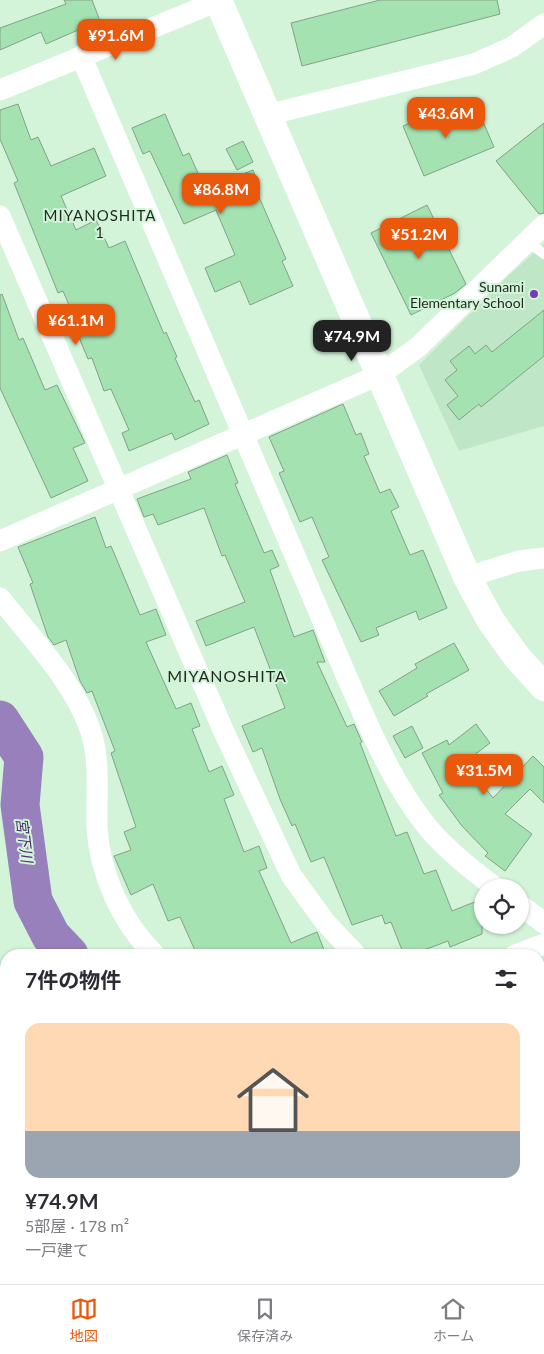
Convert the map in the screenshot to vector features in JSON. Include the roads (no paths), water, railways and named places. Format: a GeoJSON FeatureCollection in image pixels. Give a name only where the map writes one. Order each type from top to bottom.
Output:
{"type":"FeatureCollection","features":[{"type":"Feature","properties":{"kind":"street"},"geometry":{"type":"LineString","coordinates":[[0,90],[219,0],[467,576],[490,621],[517,657],[544,687]]}},
{"type":"Feature","properties":{"kind":"street"},"geometry":{"type":"LineString","coordinates":[[267,114],[474,64],[512,47],[544,24]]}},
{"type":"Feature","properties":{"kind":"street"},"geometry":{"type":"LineString","coordinates":[[81,56],[346,675],[396,782],[426,825],[486,879]]}},
{"type":"Feature","properties":{"kind":"street"},"geometry":{"type":"LineString","coordinates":[[0,216],[220,723],[291,875],[325,922],[350,949]]}},
{"type":"Feature","properties":{"kind":"street"},"geometry":{"type":"LineString","coordinates":[[0,540],[119,490],[381,374],[418,347],[544,225]]}},
{"type":"Feature","properties":{"kind":"street"},"geometry":{"type":"LineString","coordinates":[[467,576],[519,561],[544,558]]}},
{"type":"Feature","properties":{"kind":"street"},"geometry":{"type":"LineString","coordinates":[[0,598],[73,691],[90,728],[97,755],[97,828],[103,866],[121,909],[149,949]]}},
{"type":"Feature","properties":{"kind":"street"},"geometry":{"type":"LineString","coordinates":[[529,912],[544,923]]}},
{"type":"Feature","properties":{"kind":"street"},"geometry":{"type":"LineString","coordinates":[[531,949],[544,944]]}},
{"type":"Feature","properties":{"kind":"lane"},"geometry":{"type":"LineString","coordinates":[[527,241],[544,254]]}},
{"type":"Feature","properties":{"kind":"waterway","name":"宮下川"},"geometry":{"type":"LineString","coordinates":[[0,720],[24,757],[20,805],[33,901],[51,936],[63,949]]}},
{"type":"Feature","properties":{"kind":"place","name":"Sunami Elementary School"},"geometry":{"type":"Point","coordinates":[534,294]}},
{"type":"Feature","properties":{"kind":"district","name":"MIYANOSHITA 1"},"geometry":{"type":"Point","coordinates":[100,224]}},
{"type":"Feature","properties":{"kind":"district","name":"MIYANOSHITA"},"geometry":{"type":"Point","coordinates":[227,675]}}]}
